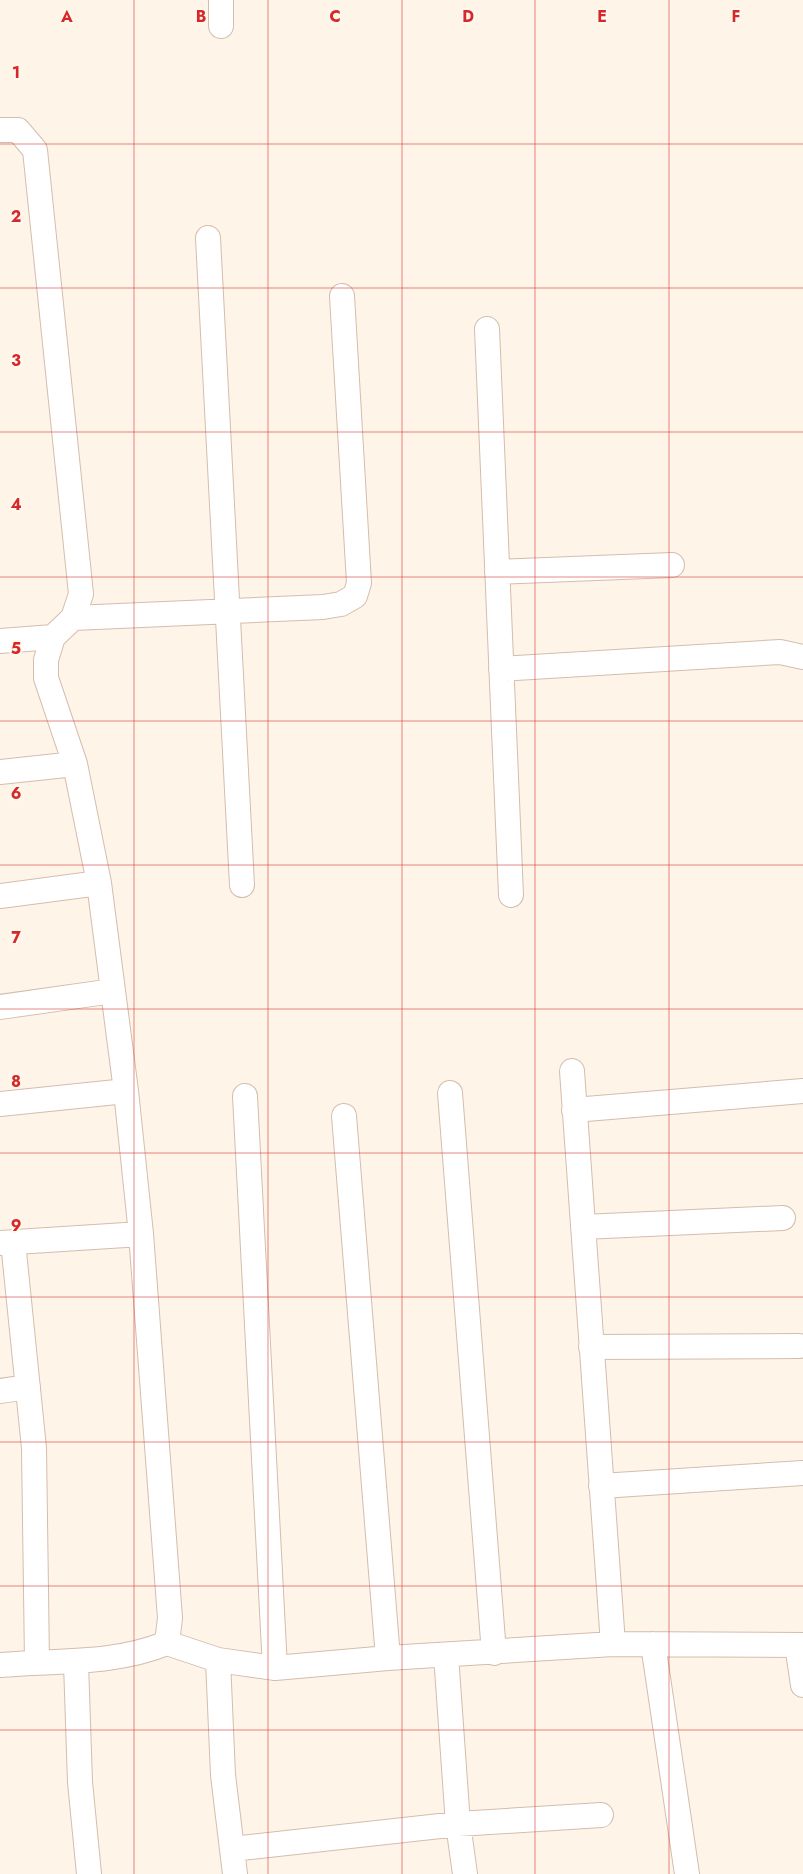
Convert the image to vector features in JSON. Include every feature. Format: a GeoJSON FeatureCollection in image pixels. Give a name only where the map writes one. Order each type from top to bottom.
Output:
{"type":"FeatureCollection","features":[{"type":"Feature","properties":{"kind":"street"},"geometry":{"type":"LineString","coordinates":[[221,0],[221,26]]}},
{"type":"Feature","properties":{"kind":"street"},"geometry":{"type":"LineString","coordinates":[[0,130],[18,130],[34,150],[81,594],[73,618],[53,637],[46,660],[46,678],[75,764],[99,883],[126,1091],[141,1234],[170,1618],[167,1643]]}},
{"type":"Feature","properties":{"kind":"street"},"geometry":{"type":"LineString","coordinates":[[208,238],[242,885]]}},
{"type":"Feature","properties":{"kind":"street"},"geometry":{"type":"LineString","coordinates":[[73,618],[323,607],[341,604],[355,596],[359,583],[342,296]]}},
{"type":"Feature","properties":{"kind":"street"},"geometry":{"type":"LineString","coordinates":[[487,329],[511,895]]}},
{"type":"Feature","properties":{"kind":"street"},"geometry":{"type":"LineString","coordinates":[[497,572],[672,564]]}},
{"type":"Feature","properties":{"kind":"street"},"geometry":{"type":"LineString","coordinates":[[0,641],[53,637]]}},
{"type":"Feature","properties":{"kind":"street"},"geometry":{"type":"LineString","coordinates":[[501,669],[780,652],[803,656]]}},
{"type":"Feature","properties":{"kind":"street"},"geometry":{"type":"LineString","coordinates":[[0,772],[75,764]]}},
{"type":"Feature","properties":{"kind":"street"},"geometry":{"type":"LineString","coordinates":[[0,896],[99,883]]}},
{"type":"Feature","properties":{"kind":"street"},"geometry":{"type":"LineString","coordinates":[[0,1007],[113,991]]}},
{"type":"Feature","properties":{"kind":"street"},"geometry":{"type":"LineString","coordinates":[[572,1071],[613,1644]]}},
{"type":"Feature","properties":{"kind":"street"},"geometry":{"type":"LineString","coordinates":[[0,1104],[126,1091]]}},
{"type":"Feature","properties":{"kind":"street"},"geometry":{"type":"LineString","coordinates":[[574,1110],[803,1091]]}},
{"type":"Feature","properties":{"kind":"street"},"geometry":{"type":"LineString","coordinates":[[450,1094],[494,1653]]}},
{"type":"Feature","properties":{"kind":"street"},"geometry":{"type":"LineString","coordinates":[[246,1096],[275,1668]]}},
{"type":"Feature","properties":{"kind":"street"},"geometry":{"type":"LineString","coordinates":[[344,1116],[388,1658]]}},
{"type":"Feature","properties":{"kind":"street"},"geometry":{"type":"LineString","coordinates":[[583,1227],[783,1218]]}},
{"type":"Feature","properties":{"kind":"street"},"geometry":{"type":"LineString","coordinates":[[37,1662],[34,1448],[28,1387],[7,1242],[141,1234]]}},
{"type":"Feature","properties":{"kind":"street"},"geometry":{"type":"LineString","coordinates":[[591,1347],[800,1346]]}},
{"type":"Feature","properties":{"kind":"street"},"geometry":{"type":"LineString","coordinates":[[0,1391],[28,1387]]}},
{"type":"Feature","properties":{"kind":"street"},"geometry":{"type":"LineString","coordinates":[[601,1486],[803,1473]]}},
{"type":"Feature","properties":{"kind":"street"},"geometry":{"type":"LineString","coordinates":[[0,1665],[37,1662],[76,1663],[143,1653],[167,1643],[218,1660],[275,1668],[388,1658],[494,1653],[613,1644],[800,1645],[803,1684]]}},
{"type":"Feature","properties":{"kind":"street"},"geometry":{"type":"LineString","coordinates":[[653,1644],[687,1874]]}},
{"type":"Feature","properties":{"kind":"street"},"geometry":{"type":"LineString","coordinates":[[446,1655],[458,1824],[465,1874]]}},
{"type":"Feature","properties":{"kind":"street"},"geometry":{"type":"LineString","coordinates":[[218,1660],[223,1774],[235,1874]]}},
{"type":"Feature","properties":{"kind":"street"},"geometry":{"type":"LineString","coordinates":[[76,1663],[80,1782],[89,1874]]}},
{"type":"Feature","properties":{"kind":"street"},"geometry":{"type":"LineString","coordinates":[[232,1849],[458,1824],[601,1815]]}}]}
